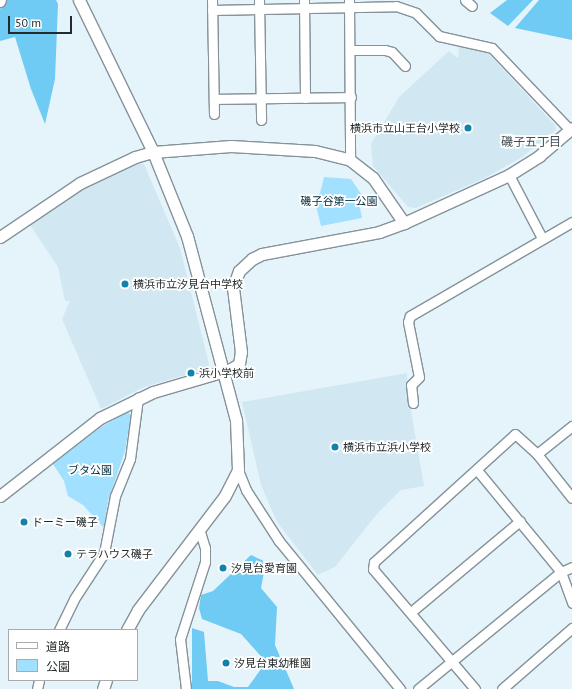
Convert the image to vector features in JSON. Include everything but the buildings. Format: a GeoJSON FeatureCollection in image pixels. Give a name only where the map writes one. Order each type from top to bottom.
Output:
{"type":"FeatureCollection","features":[{"type":"Feature","properties":{"kind":"street"},"geometry":{"type":"LineString","coordinates":[[80,0],[153,152],[197,265],[236,420],[238,470],[246,490],[279,542],[400,689]]}},
{"type":"Feature","properties":{"kind":"street"},"geometry":{"type":"LineString","coordinates":[[212,0],[214,114]]}},
{"type":"Feature","properties":{"kind":"street"},"geometry":{"type":"LineString","coordinates":[[0,496],[81,431],[138,398],[234,368],[241,358],[233,288],[235,280],[244,264],[262,254],[379,232],[404,223],[509,175],[539,156],[571,129],[492,48],[439,36],[416,13],[396,6],[349,3],[259,4],[212,10]]}},
{"type":"Feature","properties":{"kind":"street"},"geometry":{"type":"LineString","coordinates":[[349,3],[351,97],[350,160]]}},
{"type":"Feature","properties":{"kind":"street"},"geometry":{"type":"LineString","coordinates":[[259,4],[261,120]]}},
{"type":"Feature","properties":{"kind":"street"},"geometry":{"type":"LineString","coordinates":[[304,4],[305,98]]}},
{"type":"Feature","properties":{"kind":"street"},"geometry":{"type":"LineString","coordinates":[[350,50],[386,50],[392,52],[405,66]]}},
{"type":"Feature","properties":{"kind":"street"},"geometry":{"type":"LineString","coordinates":[[214,99],[351,97]]}},
{"type":"Feature","properties":{"kind":"street"},"geometry":{"type":"LineString","coordinates":[[0,237],[80,183],[153,152],[252,146],[328,153],[350,160],[373,178],[404,223]]}},
{"type":"Feature","properties":{"kind":"street"},"geometry":{"type":"LineString","coordinates":[[509,175],[542,238]]}},
{"type":"Feature","properties":{"kind":"street"},"geometry":{"type":"LineString","coordinates":[[413,403],[411,385],[419,377],[408,322],[410,316],[542,238],[572,222]]}},
{"type":"Feature","properties":{"kind":"street"},"geometry":{"type":"LineString","coordinates":[[59,629],[74,599],[104,552],[115,496],[130,459],[138,398]]}},
{"type":"Feature","properties":{"kind":"street"},"geometry":{"type":"LineString","coordinates":[[537,454],[572,426]]}},
{"type":"Feature","properties":{"kind":"street"},"geometry":{"type":"LineString","coordinates":[[475,689],[373,569],[374,562],[515,434],[537,454],[572,498]]}},
{"type":"Feature","properties":{"kind":"street"},"geometry":{"type":"LineString","coordinates":[[128,629],[138,610],[200,532],[224,497],[238,470]]}},
{"type":"Feature","properties":{"kind":"street"},"geometry":{"type":"LineString","coordinates":[[477,470],[560,572],[572,603]]}},
{"type":"Feature","properties":{"kind":"street"},"geometry":{"type":"LineString","coordinates":[[411,612],[520,521]]}},
{"type":"Feature","properties":{"kind":"street"},"geometry":{"type":"LineString","coordinates":[[186,689],[180,639],[205,562],[205,548],[200,532]]}},
{"type":"Feature","properties":{"kind":"street"},"geometry":{"type":"LineString","coordinates":[[418,689],[560,572],[572,567]]}},
{"type":"Feature","properties":{"kind":"street"},"geometry":{"type":"LineString","coordinates":[[502,689],[572,628]]}},
{"type":"Feature","properties":{"kind":"shaded area"},"geometry":{"type":"Polygon","coordinates":[[[6,0],[56,0],[58,4],[55,79],[45,124],[31,89],[15,37],[0,41],[0,9],[6,0]]]}},
{"type":"Feature","properties":{"kind":"shaded area"},"geometry":{"type":"Polygon","coordinates":[[[507,0],[533,0],[508,26],[490,13],[507,0]]]}},
{"type":"Feature","properties":{"kind":"shaded area"},"geometry":{"type":"Polygon","coordinates":[[[539,0],[572,0],[572,40],[515,28],[539,0]]]}},
{"type":"Feature","properties":{"kind":"shaded area","name":"横浜市立山王台小学校"},"geometry":{"type":"Polygon","coordinates":[[[459,46],[487,52],[556,126],[556,130],[522,157],[485,178],[416,208],[408,207],[373,166],[371,144],[399,97],[449,51],[458,58],[459,46]]]}},
{"type":"Feature","properties":{"kind":"shaded area","name":"横浜市立汐見台中学校"},"geometry":{"type":"Polygon","coordinates":[[[140,163],[144,164],[180,248],[210,368],[144,387],[101,409],[62,319],[70,301],[65,301],[58,267],[30,225],[85,188],[140,163]]]}},
{"type":"Feature","properties":{"kind":"shaded area","name":"横浜市立浜小学校"},"geometry":{"type":"Polygon","coordinates":[[[407,373],[409,399],[424,486],[401,490],[376,515],[335,567],[318,575],[277,522],[261,485],[242,402],[407,373]]]}},
{"type":"Feature","properties":{"kind":"shaded area"},"geometry":{"type":"Polygon","coordinates":[[[251,555],[266,562],[261,588],[277,607],[275,645],[294,689],[192,689],[192,628],[204,632],[208,681],[218,681],[234,687],[248,687],[266,662],[241,634],[202,619],[199,608],[201,595],[213,591],[251,555]]]}},
{"type":"Feature","properties":{"kind":"green space","name":"磯子谷第一公園"},"geometry":{"type":"Polygon","coordinates":[[[324,177],[351,179],[364,198],[359,203],[362,218],[321,226],[314,198],[320,193],[324,177]]]}},
{"type":"Feature","properties":{"kind":"green space","name":"ブタ公園"},"geometry":{"type":"Polygon","coordinates":[[[128,412],[131,416],[125,451],[108,501],[104,528],[83,505],[68,496],[64,481],[53,464],[101,427],[128,412]]]}},
{"type":"Feature","properties":{"kind":"place","name":"横浜市立山王台小学校"},"geometry":{"type":"Point","coordinates":[468,128]}},
{"type":"Feature","properties":{"kind":"place","name":"横浜市立汐見台中学校"},"geometry":{"type":"Point","coordinates":[125,284]}},
{"type":"Feature","properties":{"kind":"place","name":"浜小学校前"},"geometry":{"type":"Point","coordinates":[191,373]}},
{"type":"Feature","properties":{"kind":"place","name":"横浜市立浜小学校"},"geometry":{"type":"Point","coordinates":[335,447]}},
{"type":"Feature","properties":{"kind":"place","name":"ドーミー磯子"},"geometry":{"type":"Point","coordinates":[24,522]}},
{"type":"Feature","properties":{"kind":"place","name":"テラハウス磯子"},"geometry":{"type":"Point","coordinates":[68,554]}},
{"type":"Feature","properties":{"kind":"place","name":"汐見台愛育園"},"geometry":{"type":"Point","coordinates":[223,568]}},
{"type":"Feature","properties":{"kind":"place","name":"汐見台東幼稚園"},"geometry":{"type":"Point","coordinates":[226,663]}},
{"type":"Feature","properties":{"kind":"district","name":"磯子五丁目"},"geometry":{"type":"Point","coordinates":[531,142]}}]}
